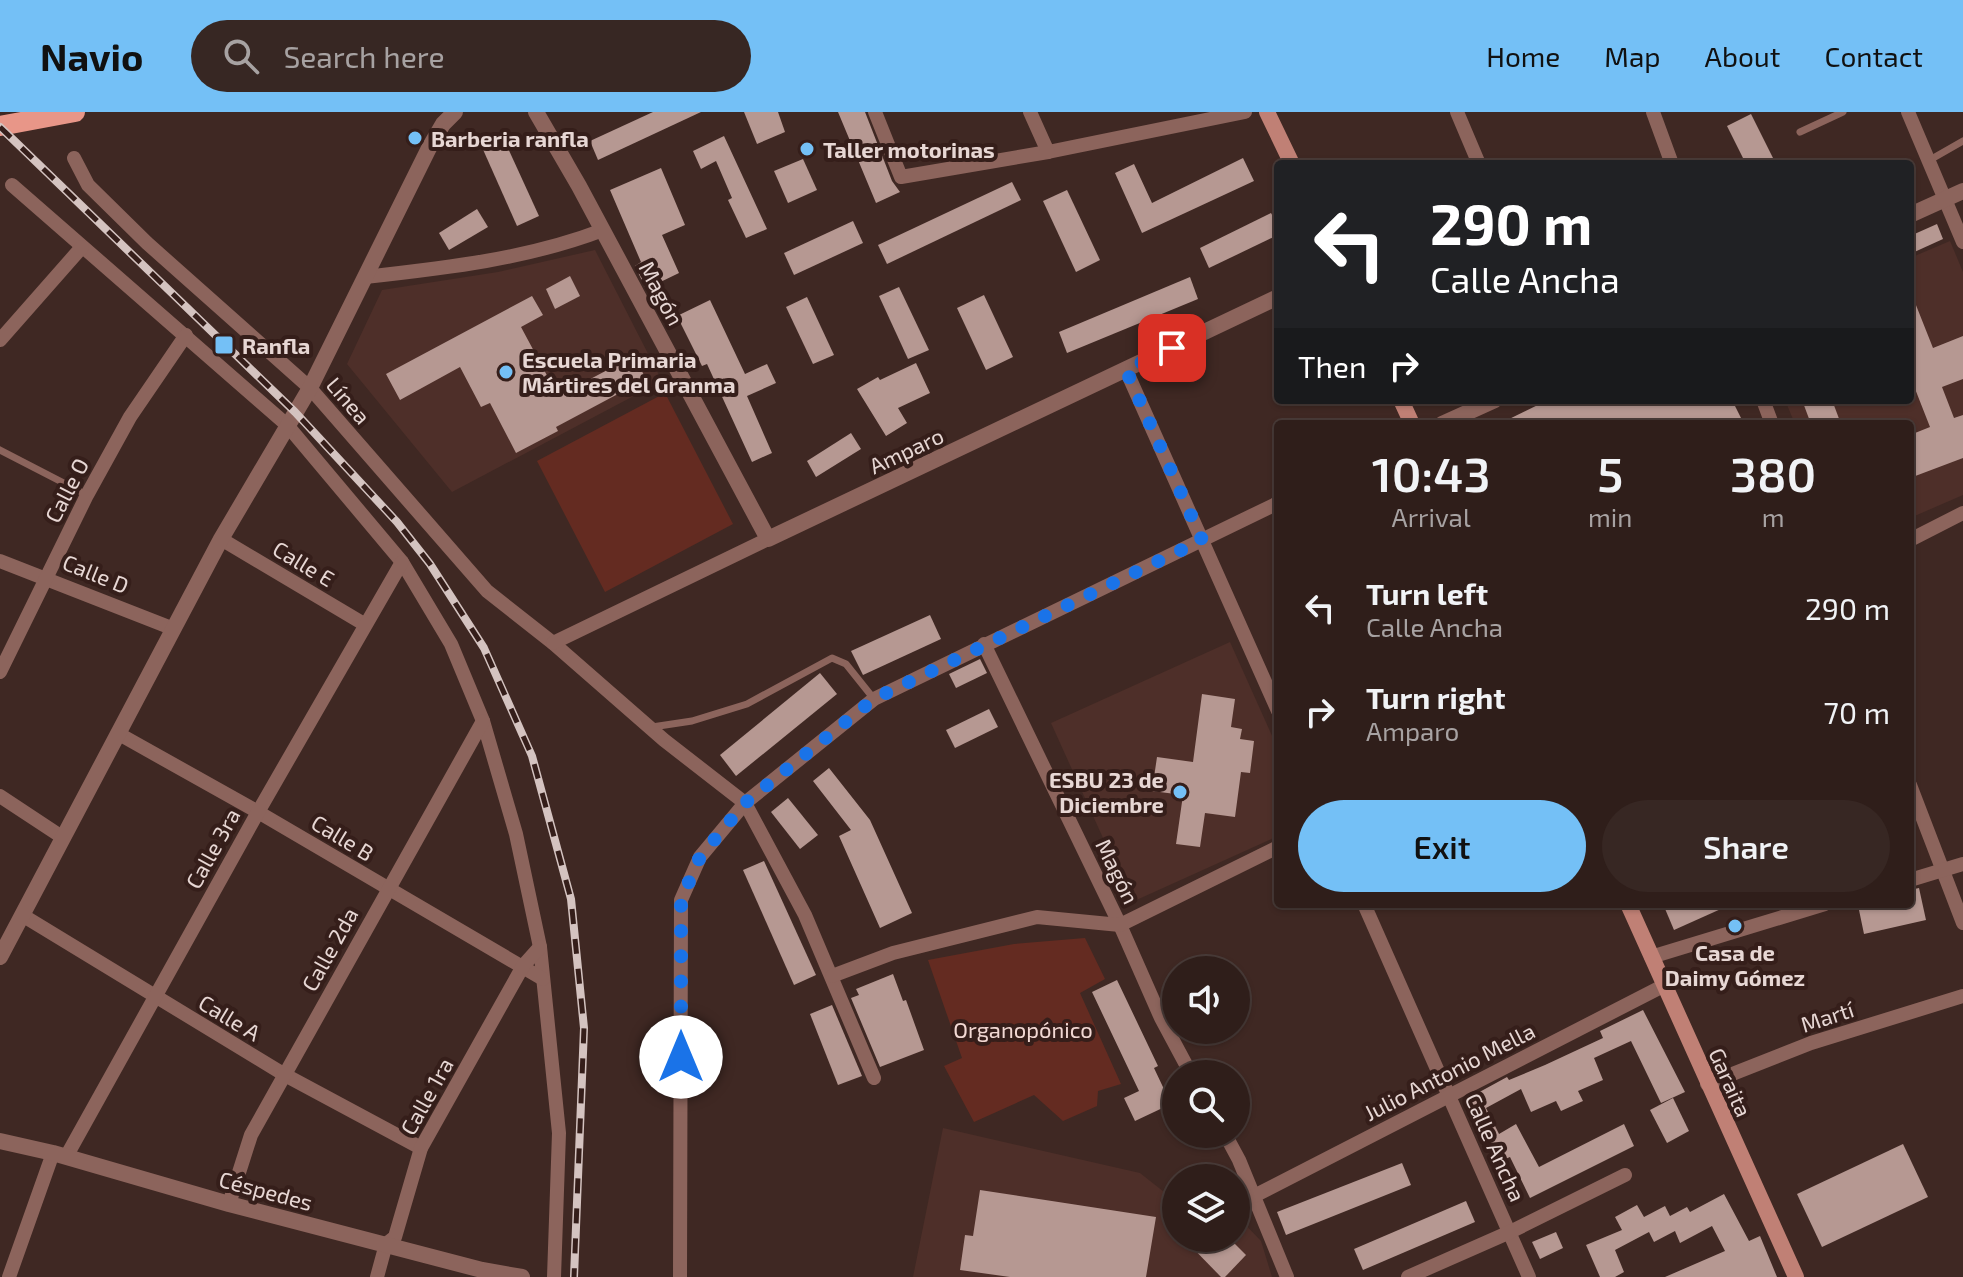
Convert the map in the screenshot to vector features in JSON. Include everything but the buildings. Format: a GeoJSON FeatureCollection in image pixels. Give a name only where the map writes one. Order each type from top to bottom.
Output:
{"type":"FeatureCollection","features":[{"type":"Feature","properties":{"kind":"main road"},"geometry":{"type":"LineString","coordinates":[[0,126],[75,112]]}},
{"type":"Feature","properties":{"kind":"main road"},"geometry":{"type":"LineString","coordinates":[[1267,112],[1290,160]]}},
{"type":"Feature","properties":{"kind":"main road","name":"Garaita"},"geometry":{"type":"LineString","coordinates":[[1630,908],[1796,1277]]}},
{"type":"Feature","properties":{"kind":"street"},"geometry":{"type":"LineString","coordinates":[[0,957],[221,539],[310,388],[429,148],[443,124],[455,112]]}},
{"type":"Feature","properties":{"kind":"street","name":"Magón"},"geometry":{"type":"LineString","coordinates":[[536,112],[603,230],[768,539]]}},
{"type":"Feature","properties":{"kind":"street"},"geometry":{"type":"LineString","coordinates":[[875,112],[901,177],[1048,152],[1245,112]]}},
{"type":"Feature","properties":{"kind":"street"},"geometry":{"type":"LineString","coordinates":[[1030,112],[1048,152]]}},
{"type":"Feature","properties":{"kind":"street"},"geometry":{"type":"LineString","coordinates":[[1457,112],[1477,160]]}},
{"type":"Feature","properties":{"kind":"street"},"geometry":{"type":"LineString","coordinates":[[1653,112],[1671,160]]}},
{"type":"Feature","properties":{"kind":"street"},"geometry":{"type":"LineString","coordinates":[[1908,112],[1963,242]]}},
{"type":"Feature","properties":{"kind":"street","name":"Línea"},"geometry":{"type":"LineString","coordinates":[[74,158],[88,185],[98,195],[158,253],[310,388],[487,591],[745,803]]}},
{"type":"Feature","properties":{"kind":"street"},"geometry":{"type":"LineString","coordinates":[[6,187],[186,335],[287,425],[402,562],[451,644],[483,721],[516,834],[540,947],[559,1133],[554,1277]]}},
{"type":"Feature","properties":{"kind":"street"},"geometry":{"type":"LineString","coordinates":[[1914,213],[1963,191]]}},
{"type":"Feature","properties":{"kind":"street"},"geometry":{"type":"LineString","coordinates":[[365,277],[460,267],[578,239],[603,230]]}},
{"type":"Feature","properties":{"kind":"street"},"geometry":{"type":"LineString","coordinates":[[0,340],[82,247]]}},
{"type":"Feature","properties":{"kind":"street","name":"Amparo"},"geometry":{"type":"LineString","coordinates":[[553,643],[1274,299]]}},
{"type":"Feature","properties":{"kind":"street","name":"Calle O"},"geometry":{"type":"LineString","coordinates":[[0,672],[87,495],[130,417],[186,335]]}},
{"type":"Feature","properties":{"kind":"street"},"geometry":{"type":"LineString","coordinates":[[1126,370],[1274,702]]}},
{"type":"Feature","properties":{"kind":"street"},"geometry":{"type":"LineString","coordinates":[[1451,420],[1486,404]]}},
{"type":"Feature","properties":{"kind":"street"},"geometry":{"type":"LineString","coordinates":[[680,1277],[681,900],[700,857],[745,803],[874,699],[1274,505]]}},
{"type":"Feature","properties":{"kind":"street"},"geometry":{"type":"LineString","coordinates":[[1914,538],[1963,513]]}},
{"type":"Feature","properties":{"kind":"street","name":"Calle E"},"geometry":{"type":"LineString","coordinates":[[221,539],[364,624]]}},
{"type":"Feature","properties":{"kind":"street","name":"Calle D"},"geometry":{"type":"LineString","coordinates":[[0,561],[174,629]]}},
{"type":"Feature","properties":{"kind":"street","name":"Calle 3ra"},"geometry":{"type":"LineString","coordinates":[[9,1277],[60,1155],[154,998],[402,562]]}},
{"type":"Feature","properties":{"kind":"street","name":"Magón"},"geometry":{"type":"LineString","coordinates":[[984,644],[1184,1060]]}},
{"type":"Feature","properties":{"kind":"street","name":"Calle 2da"},"geometry":{"type":"LineString","coordinates":[[229,1204],[251,1135],[483,721]]}},
{"type":"Feature","properties":{"kind":"street","name":"Calle B"},"geometry":{"type":"LineString","coordinates":[[119,734],[543,979]]}},
{"type":"Feature","properties":{"kind":"street"},"geometry":{"type":"LineString","coordinates":[[1914,795],[1963,923]]}},
{"type":"Feature","properties":{"kind":"street"},"geometry":{"type":"LineString","coordinates":[[0,796],[62,837]]}},
{"type":"Feature","properties":{"kind":"street"},"geometry":{"type":"LineString","coordinates":[[745,803],[787,878],[874,1078]]}},
{"type":"Feature","properties":{"kind":"street"},"geometry":{"type":"LineString","coordinates":[[832,976],[893,953],[1037,917],[1120,925],[1274,849]]}},
{"type":"Feature","properties":{"kind":"street"},"geometry":{"type":"LineString","coordinates":[[1914,879],[1963,864]]}},
{"type":"Feature","properties":{"kind":"street","name":"Calle Ancha"},"geometry":{"type":"LineString","coordinates":[[1366,908],[1529,1277]]}},
{"type":"Feature","properties":{"kind":"street"},"geometry":{"type":"LineString","coordinates":[[1651,957],[1796,908]]}},
{"type":"Feature","properties":{"kind":"street","name":"Calle A"},"geometry":{"type":"LineString","coordinates":[[22,915],[285,1075],[421,1148]]}},
{"type":"Feature","properties":{"kind":"street","name":"Calle 1ra"},"geometry":{"type":"LineString","coordinates":[[377,1277],[386,1244],[395,1237],[421,1148],[523,966],[540,947]]}},
{"type":"Feature","properties":{"kind":"street","name":"Julio Antonio Mella"},"geometry":{"type":"LineString","coordinates":[[1254,1196],[1663,986]]}},
{"type":"Feature","properties":{"kind":"street","name":"Martí"},"geometry":{"type":"LineString","coordinates":[[1707,1084],[1811,1043],[1963,996]]}},
{"type":"Feature","properties":{"kind":"street","name":"Céspedes"},"geometry":{"type":"LineString","coordinates":[[0,1141],[386,1244],[481,1273],[522,1277]]}},
{"type":"Feature","properties":{"kind":"street"},"geometry":{"type":"LineString","coordinates":[[1233,1148],[1286,1277]]}},
{"type":"Feature","properties":{"kind":"street"},"geometry":{"type":"LineString","coordinates":[[1408,1277],[1510,1232],[1625,1175]]}},
{"type":"Feature","properties":{"kind":"lane"},"geometry":{"type":"LineString","coordinates":[[1800,132],[1843,112]]}},
{"type":"Feature","properties":{"kind":"lane"},"geometry":{"type":"LineString","coordinates":[[1928,161],[1963,141]]}},
{"type":"Feature","properties":{"kind":"lane"},"geometry":{"type":"LineString","coordinates":[[0,450],[87,495]]}},
{"type":"Feature","properties":{"kind":"lane"},"geometry":{"type":"LineString","coordinates":[[650,727],[692,721],[747,704],[832,658],[846,664],[874,699]]}},
{"type":"Feature","properties":{"kind":"shaded area"},"geometry":{"type":"Polygon","coordinates":[[[1950,241],[1963,272],[1963,495],[1914,516],[1914,420],[1793,420],[1787,404],[1914,404],[1914,256],[1950,241]]]}},
{"type":"Feature","properties":{"kind":"shaded area","name":"Escuela Primaria Mártires del Granma"},"geometry":{"type":"Polygon","coordinates":[[[595,250],[662,381],[452,492],[347,364],[382,290],[498,272],[595,250]]]}},
{"type":"Feature","properties":{"kind":"shaded area","name":"ESBU 23 de Diciembre"},"geometry":{"type":"Polygon","coordinates":[[[1230,642],[1274,740],[1274,838],[1132,902],[1051,723],[1230,642]]]}},
{"type":"Feature","properties":{"kind":"shaded area"},"geometry":{"type":"Polygon","coordinates":[[[943,1128],[1140,1173],[1162,1190],[1162,1252],[1250,1252],[1250,1230],[1261,1241],[1272,1277],[913,1277],[943,1128]]]}},
{"type":"Feature","properties":{"kind":"green space"},"geometry":{"type":"Polygon","coordinates":[[[665,393],[733,524],[605,592],[537,461],[665,393]]]}},
{"type":"Feature","properties":{"kind":"green space","name":"Organopónico"},"geometry":{"type":"Polygon","coordinates":[[[1085,938],[1105,979],[1080,993],[1121,1084],[1098,1091],[1097,1106],[1063,1121],[1034,1095],[974,1122],[944,1066],[962,1058],[928,960],[1014,944],[1085,938]]]}},
{"type":"Feature","properties":{"kind":"railway"},"geometry":{"type":"LineString","coordinates":[[0,127],[295,412],[397,522],[430,564],[484,648],[532,756],[571,899],[584,1028],[574,1277]]}},
{"type":"Feature","properties":{"kind":"place","name":"Barberia ranfla"},"geometry":{"type":"Point","coordinates":[415,138]}},
{"type":"Feature","properties":{"kind":"place","name":"Taller motorinas"},"geometry":{"type":"Point","coordinates":[807,149]}},
{"type":"Feature","properties":{"kind":"place","name":"Ranfla"},"geometry":{"type":"Point","coordinates":[224,345]}},
{"type":"Feature","properties":{"kind":"place","name":"Escuela Primaria Mártires del Granma"},"geometry":{"type":"Point","coordinates":[506,372]}},
{"type":"Feature","properties":{"kind":"place","name":"ESBU 23 de Diciembre"},"geometry":{"type":"Point","coordinates":[1180,792]}},
{"type":"Feature","properties":{"kind":"place","name":"Casa de Daimy Gómez"},"geometry":{"type":"Point","coordinates":[1735,926]}},
{"type":"Feature","properties":{"kind":"route"},"geometry":{"type":"LineString","coordinates":[[681,1057],[681,900],[700,857],[745,803],[874,699],[1202,540],[1126,370],[1172,348]]}}]}
